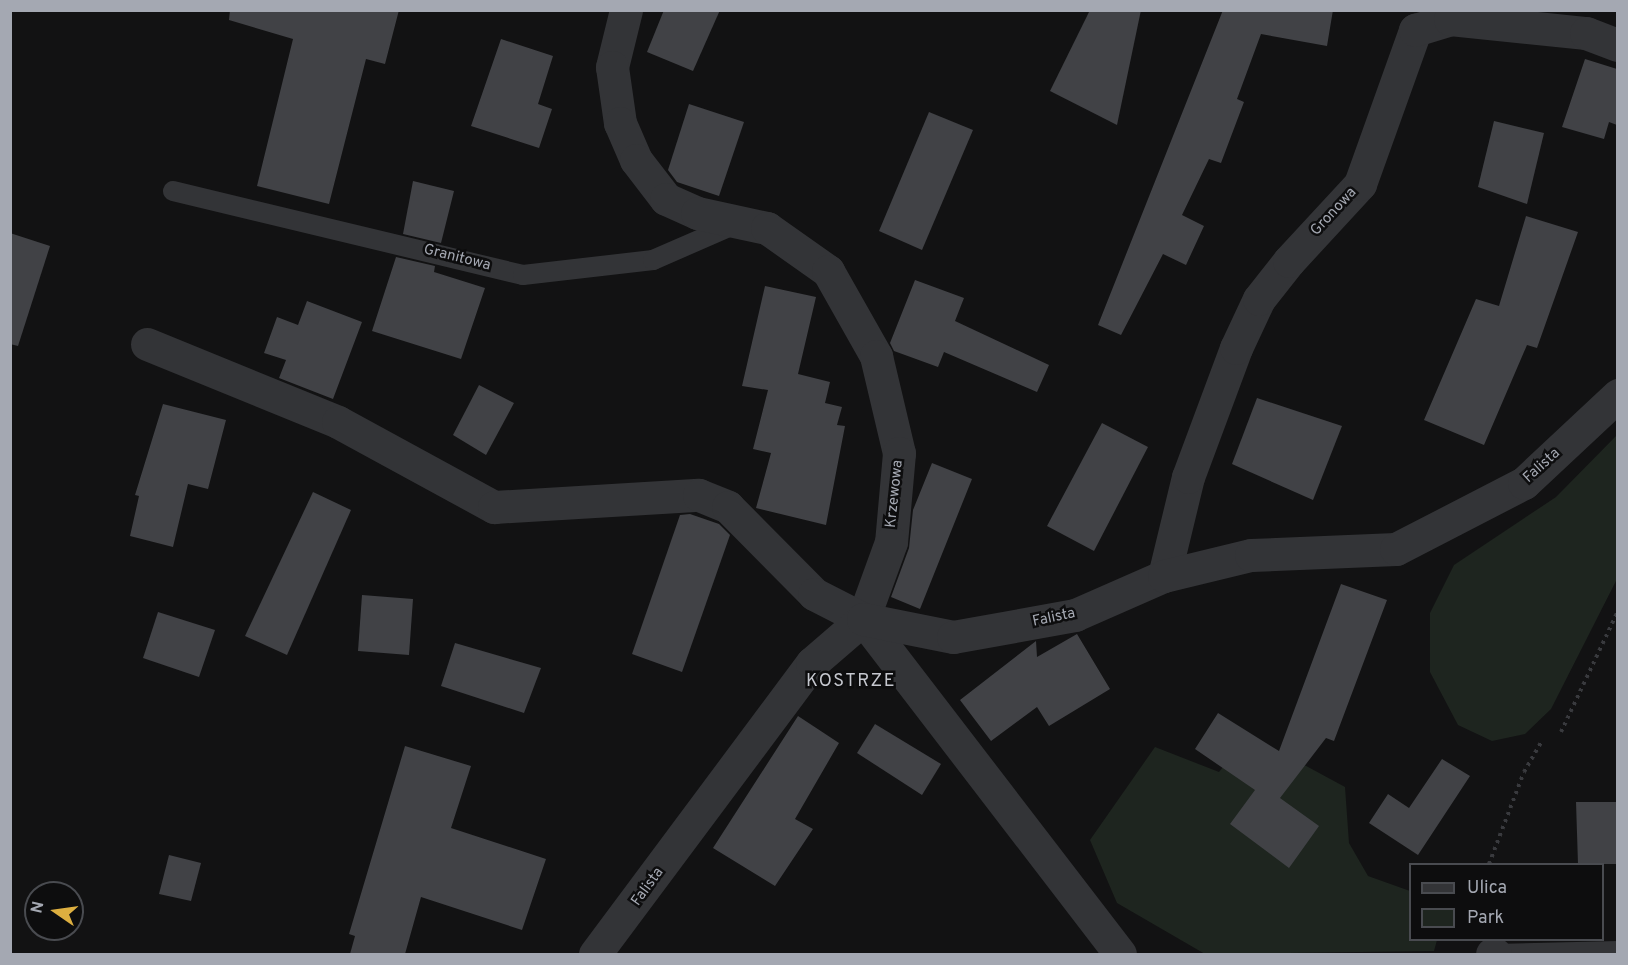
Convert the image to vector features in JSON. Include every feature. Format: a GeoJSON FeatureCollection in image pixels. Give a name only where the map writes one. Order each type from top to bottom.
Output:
{"type":"FeatureCollection","features":[{"type":"Feature","properties":{"kind":"street","name":"Krzewowa"},"geometry":{"type":"LineString","coordinates":[[626,10],[612,67],[620,123],[636,160],[666,199],[697,213],[767,228],[828,271],[876,356],[899,453],[891,542],[863,619]]}},
{"type":"Feature","properties":{"kind":"street","name":"Gronowa"},"geometry":{"type":"LineString","coordinates":[[1164,576],[1188,477],[1236,348],[1259,299],[1289,261],[1360,184],[1414,30],[1450,19],[1586,33],[1617,45]]}},
{"type":"Feature","properties":{"kind":"street"},"geometry":{"type":"LineString","coordinates":[[147,344],[338,422],[494,507],[699,495],[728,507],[814,594],[863,619],[1120,954]]}},
{"type":"Feature","properties":{"kind":"street","name":"Falista"},"geometry":{"type":"LineString","coordinates":[[596,954],[812,663],[863,619],[954,637],[1075,615],[1164,576],[1251,555],[1396,549],[1524,483],[1617,395]]}},
{"type":"Feature","properties":{"kind":"lane","name":"Granitowa"},"geometry":{"type":"LineString","coordinates":[[173,191],[523,275],[653,260],[738,223]]}},
{"type":"Feature","properties":{"kind":"lane"},"geometry":{"type":"LineString","coordinates":[[1494,954],[1617,951]]}},
{"type":"Feature","properties":{"kind":"path"},"geometry":{"type":"LineString","coordinates":[[1561,732],[1617,610]]}},
{"type":"Feature","properties":{"kind":"path"},"geometry":{"type":"LineString","coordinates":[[1489,863],[1524,772],[1541,742]]}},
{"type":"Feature","properties":{"kind":"green space"},"geometry":{"type":"Polygon","coordinates":[[[1617,435],[1617,579],[1551,709],[1525,734],[1492,741],[1458,725],[1430,672],[1430,613],[1454,565],[1556,497],[1617,435]]]}},
{"type":"Feature","properties":{"kind":"green space"},"geometry":{"type":"Polygon","coordinates":[[[1249,735],[1345,787],[1349,843],[1368,876],[1409,891],[1409,941],[1437,941],[1434,951],[1205,954],[1117,903],[1090,840],[1155,747],[1219,772],[1249,735]]]}},
{"type":"Feature","properties":{"kind":"building"},"geometry":{"type":"Polygon","coordinates":[[[230,10],[399,10],[385,64],[366,59],[329,204],[257,186],[293,39],[229,20],[230,10]]]}},
{"type":"Feature","properties":{"kind":"building"},"geometry":{"type":"Polygon","coordinates":[[[664,10],[720,10],[693,71],[647,52],[664,10]]]}},
{"type":"Feature","properties":{"kind":"building"},"geometry":{"type":"Polygon","coordinates":[[[1090,10],[1141,10],[1117,125],[1050,91],[1090,10]]]}},
{"type":"Feature","properties":{"kind":"building"},"geometry":{"type":"Polygon","coordinates":[[[1223,10],[1333,10],[1327,46],[1261,34],[1237,99],[1244,102],[1221,163],[1209,159],[1182,215],[1204,226],[1186,265],[1163,254],[1121,335],[1098,325],[1223,10]]]}},
{"type":"Feature","properties":{"kind":"building"},"geometry":{"type":"Polygon","coordinates":[[[501,39],[553,56],[538,104],[552,109],[539,148],[471,126],[501,39]]]}},
{"type":"Feature","properties":{"kind":"building"},"geometry":{"type":"Polygon","coordinates":[[[1585,59],[1617,69],[1617,125],[1609,122],[1604,139],[1562,127],[1585,59]]]}},
{"type":"Feature","properties":{"kind":"building"},"geometry":{"type":"Polygon","coordinates":[[[689,104],[744,122],[719,196],[677,182],[668,170],[689,104]]]}},
{"type":"Feature","properties":{"kind":"building"},"geometry":{"type":"Polygon","coordinates":[[[929,112],[973,130],[922,250],[879,231],[929,112]]]}},
{"type":"Feature","properties":{"kind":"building"},"geometry":{"type":"Polygon","coordinates":[[[1494,121],[1544,133],[1527,204],[1478,187],[1494,121]]]}},
{"type":"Feature","properties":{"kind":"building"},"geometry":{"type":"Polygon","coordinates":[[[413,181],[454,191],[441,243],[403,234],[413,181]]]}},
{"type":"Feature","properties":{"kind":"building"},"geometry":{"type":"Polygon","coordinates":[[[1526,216],[1578,232],[1537,348],[1527,345],[1484,445],[1424,420],[1476,299],[1499,306],[1526,216]]]}},
{"type":"Feature","properties":{"kind":"building"},"geometry":{"type":"Polygon","coordinates":[[[10,233],[50,246],[18,346],[10,344],[10,233]]]}},
{"type":"Feature","properties":{"kind":"building"},"geometry":{"type":"Polygon","coordinates":[[[396,257],[435,266],[434,272],[485,288],[461,359],[372,331],[396,257]]]}},
{"type":"Feature","properties":{"kind":"building"},"geometry":{"type":"Polygon","coordinates":[[[915,280],[964,298],[955,321],[1049,365],[1037,392],[944,352],[938,367],[894,351],[890,343],[915,280]]]}},
{"type":"Feature","properties":{"kind":"building"},"geometry":{"type":"Polygon","coordinates":[[[765,286],[816,297],[798,374],[830,382],[825,403],[842,407],[837,425],[845,426],[826,525],[756,508],[771,453],[753,449],[768,390],[742,386],[765,286]]]}},
{"type":"Feature","properties":{"kind":"building"},"geometry":{"type":"Polygon","coordinates":[[[307,301],[362,322],[333,399],[279,378],[286,360],[264,353],[277,317],[298,325],[307,301]]]}},
{"type":"Feature","properties":{"kind":"building"},"geometry":{"type":"Polygon","coordinates":[[[479,385],[514,403],[486,455],[453,435],[479,385]]]}},
{"type":"Feature","properties":{"kind":"building"},"geometry":{"type":"Polygon","coordinates":[[[1257,398],[1342,426],[1313,500],[1232,464],[1257,398]]]}},
{"type":"Feature","properties":{"kind":"building"},"geometry":{"type":"Polygon","coordinates":[[[163,404],[226,420],[208,489],[188,484],[173,547],[130,536],[139,496],[135,495],[163,404]]]}},
{"type":"Feature","properties":{"kind":"building"},"geometry":{"type":"Polygon","coordinates":[[[1102,423],[1148,447],[1094,551],[1047,526],[1102,423]]]}},
{"type":"Feature","properties":{"kind":"building"},"geometry":{"type":"Polygon","coordinates":[[[932,463],[972,479],[920,609],[891,597],[909,548],[913,510],[932,463]]]}},
{"type":"Feature","properties":{"kind":"building"},"geometry":{"type":"Polygon","coordinates":[[[313,492],[351,510],[287,655],[245,636],[313,492]]]}},
{"type":"Feature","properties":{"kind":"building"},"geometry":{"type":"Polygon","coordinates":[[[690,514],[719,524],[730,535],[682,672],[632,654],[680,515],[690,514]]]}},
{"type":"Feature","properties":{"kind":"building"},"geometry":{"type":"Polygon","coordinates":[[[1341,584],[1387,600],[1334,741],[1326,738],[1280,798],[1319,826],[1289,868],[1230,824],[1255,790],[1195,749],[1218,713],[1279,751],[1341,584]]]}},
{"type":"Feature","properties":{"kind":"building"},"geometry":{"type":"Polygon","coordinates":[[[362,595],[413,599],[409,655],[358,651],[362,595]]]}},
{"type":"Feature","properties":{"kind":"building"},"geometry":{"type":"Polygon","coordinates":[[[158,612],[215,630],[199,677],[143,658],[158,612]]]}},
{"type":"Feature","properties":{"kind":"building"},"geometry":{"type":"Polygon","coordinates":[[[1077,634],[1110,689],[1049,726],[1037,707],[991,741],[960,700],[1036,641],[1037,657],[1077,634]]]}},
{"type":"Feature","properties":{"kind":"building"},"geometry":{"type":"Polygon","coordinates":[[[455,643],[541,668],[524,713],[441,686],[455,643]]]}},
{"type":"Feature","properties":{"kind":"building"},"geometry":{"type":"Polygon","coordinates":[[[798,716],[839,743],[795,819],[813,829],[775,886],[713,848],[798,716]]]}},
{"type":"Feature","properties":{"kind":"building"},"geometry":{"type":"Polygon","coordinates":[[[875,724],[941,764],[922,795],[857,753],[875,724]]]}},
{"type":"Feature","properties":{"kind":"building"},"geometry":{"type":"Polygon","coordinates":[[[405,746],[471,766],[451,828],[546,859],[522,930],[421,897],[405,954],[350,954],[355,936],[349,934],[405,746]]]}},
{"type":"Feature","properties":{"kind":"building"},"geometry":{"type":"Polygon","coordinates":[[[1442,759],[1470,776],[1418,855],[1369,823],[1388,794],[1409,808],[1442,759]]]}},
{"type":"Feature","properties":{"kind":"building"},"geometry":{"type":"Polygon","coordinates":[[[1576,802],[1617,802],[1617,864],[1578,863],[1576,802]]]}},
{"type":"Feature","properties":{"kind":"building"},"geometry":{"type":"Polygon","coordinates":[[[169,855],[201,863],[191,901],[159,894],[169,855]]]}},
{"type":"Feature","properties":{"kind":"district","name":"KOSTRZE"},"geometry":{"type":"Point","coordinates":[851,682]}}]}
